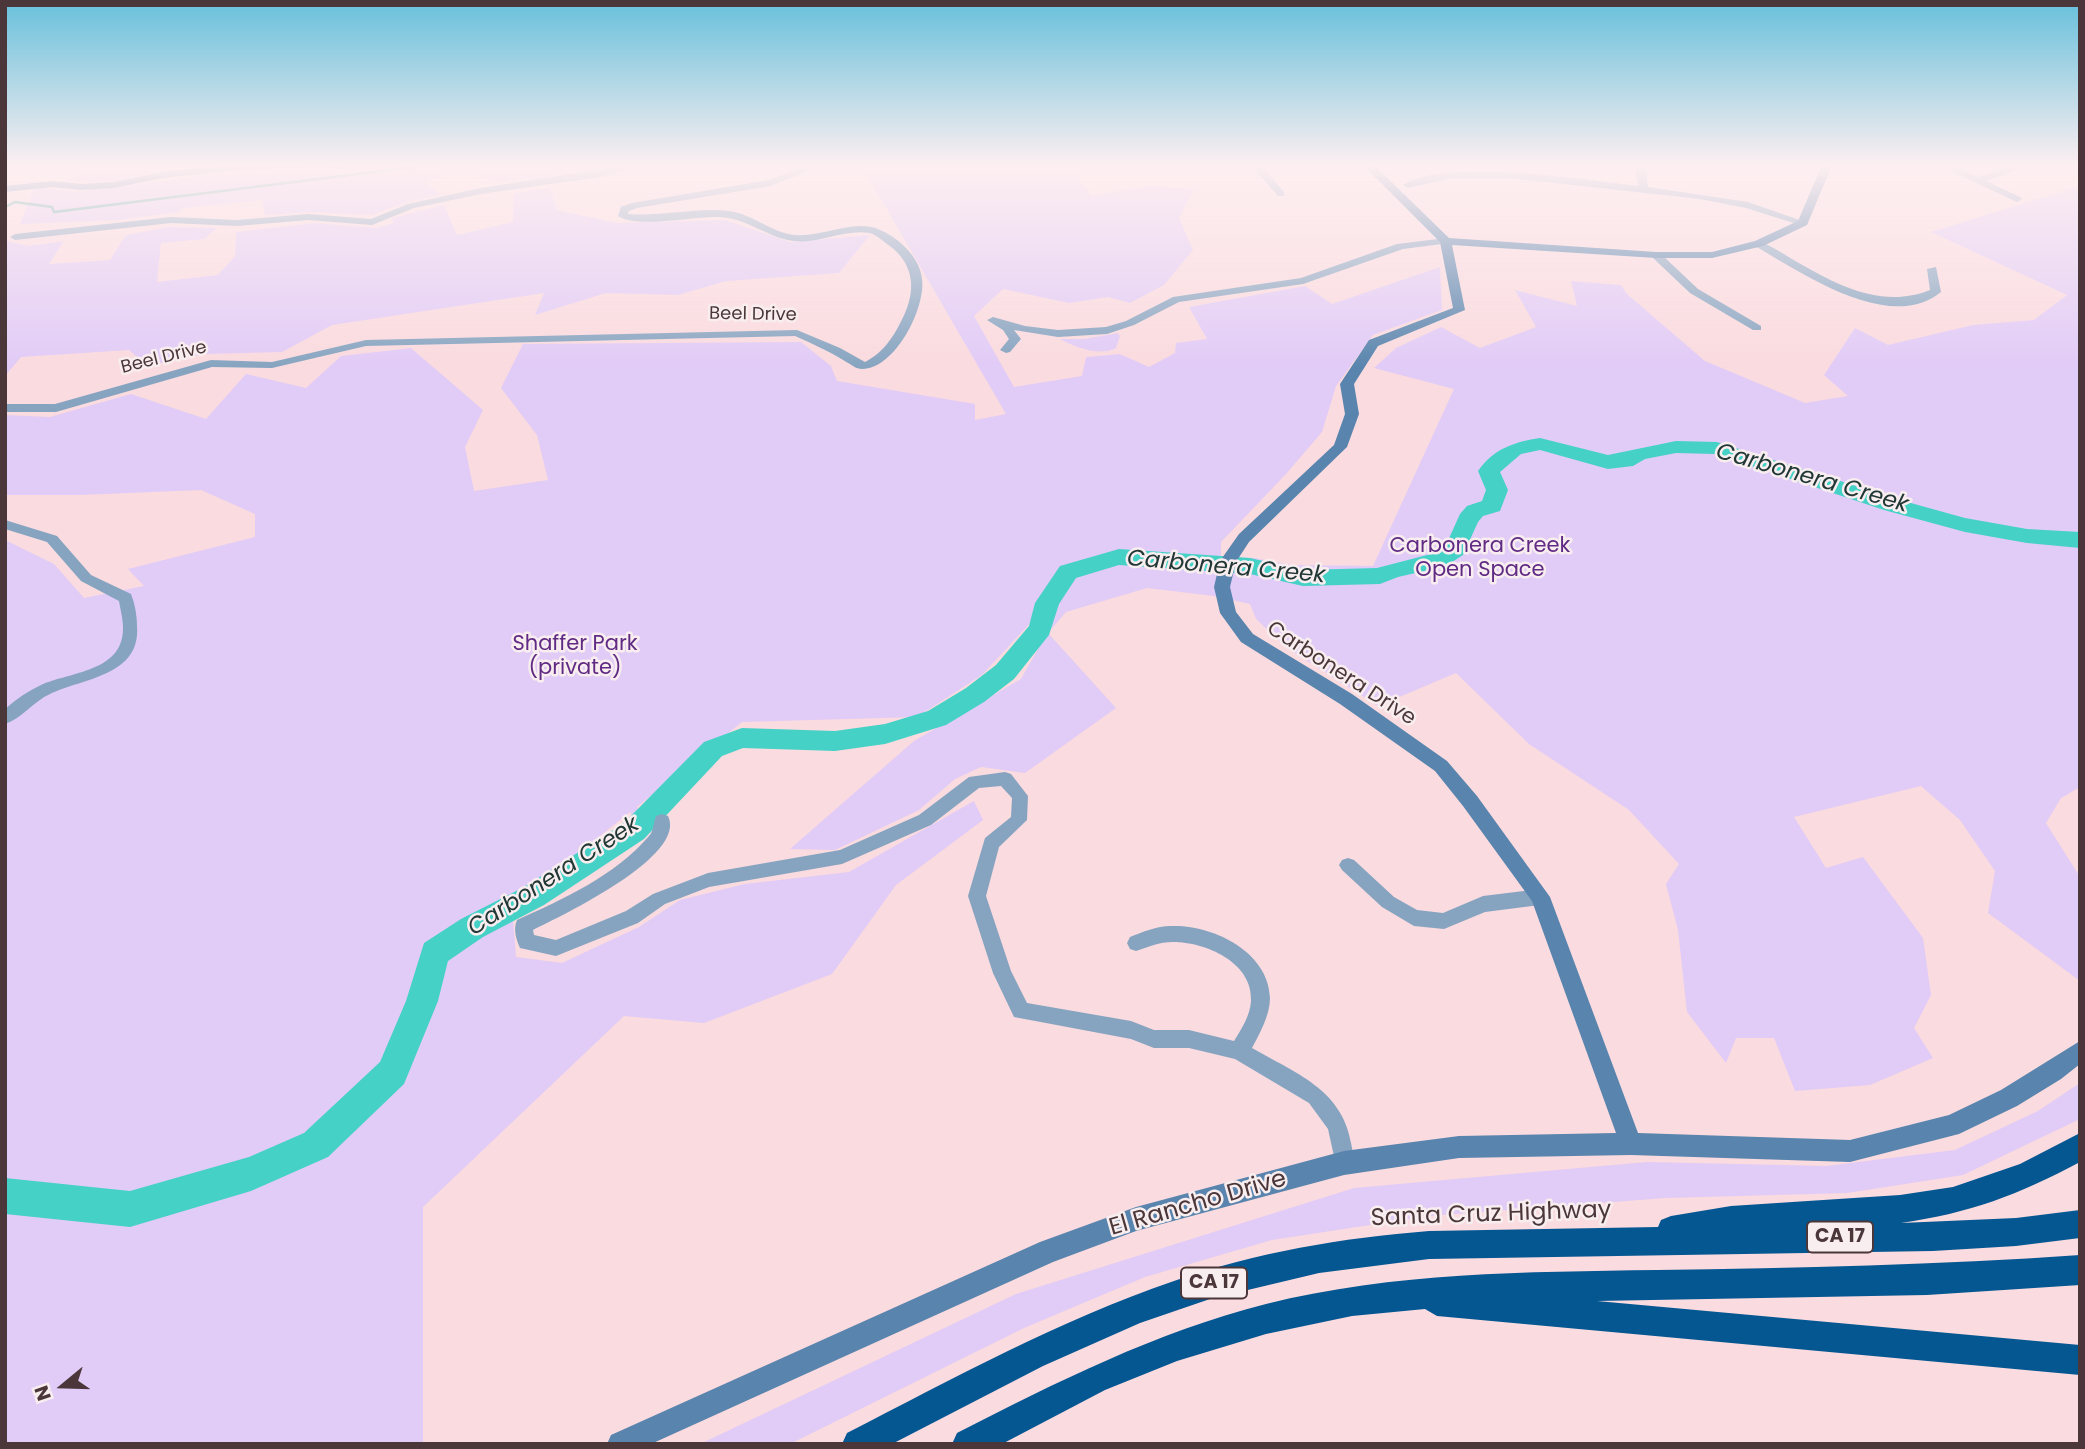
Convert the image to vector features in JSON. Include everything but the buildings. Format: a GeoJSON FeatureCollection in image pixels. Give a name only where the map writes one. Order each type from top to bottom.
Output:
{"type":"FeatureCollection","features":[{"type":"Feature","properties":{"kind":"highway"},"geometry":{"type":"LineString","coordinates":[[1600,1242],[1731,1220],[1900,1209],[1952,1201],[2026,1176],[2080,1147]]}},
{"type":"Feature","properties":{"kind":"highway","name":"Santa Cruz Highway"},"geometry":{"type":"LineString","coordinates":[[858,1444],[1101,1324],[1182,1293],[1261,1270],[1388,1248],[1473,1243],[1960,1236],[2080,1224]]}},
{"type":"Feature","properties":{"kind":"highway","name":"CA 17"},"geometry":{"type":"LineString","coordinates":[[968,1444],[1095,1379],[1177,1346],[1266,1318],[1395,1295],[1527,1287],[1970,1279],[2080,1270]]}},
{"type":"Feature","properties":{"kind":"highway"},"geometry":{"type":"LineString","coordinates":[[1395,1295],[1498,1308],[2080,1360]]}},
{"type":"Feature","properties":{"kind":"street"},"geometry":{"type":"LineString","coordinates":[[15,237],[70,233]]}},
{"type":"Feature","properties":{"kind":"street","name":"Beel Drive"},"geometry":{"type":"LineString","coordinates":[[776,233],[795,238],[847,233]]}},
{"type":"Feature","properties":{"kind":"street","name":"Beel Drive"},"geometry":{"type":"LineString","coordinates":[[5,408],[56,408],[211,363],[272,365],[366,342],[797,332],[836,350],[860,366],[873,364],[894,345],[912,312],[919,288],[915,264],[897,245],[876,233]]}},
{"type":"Feature","properties":{"kind":"street"},"geometry":{"type":"LineString","coordinates":[[1437,233],[1446,241]]}},
{"type":"Feature","properties":{"kind":"street"},"geometry":{"type":"LineString","coordinates":[[1039,332],[1091,333],[1124,326],[1160,304],[1177,299],[1303,281],[1401,246],[1446,241],[1656,255],[1712,255],[1759,244],[1783,233]]}},
{"type":"Feature","properties":{"kind":"street","name":"Carbonera Drive"},"geometry":{"type":"LineString","coordinates":[[1446,241],[1459,310],[1373,343],[1347,384],[1352,414],[1340,447],[1244,538],[1228,561],[1222,587],[1228,613],[1247,638],[1346,699],[1441,766],[1470,801],[1540,897],[1631,1144]]}},
{"type":"Feature","properties":{"kind":"street"},"geometry":{"type":"LineString","coordinates":[[1759,244],[1852,293],[1899,303],[1922,300],[1936,292],[1932,269]]}},
{"type":"Feature","properties":{"kind":"street"},"geometry":{"type":"LineString","coordinates":[[1656,255],[1693,291],[1757,328]]}},
{"type":"Feature","properties":{"kind":"street"},"geometry":{"type":"LineString","coordinates":[[5,523],[52,539],[86,578],[126,598],[130,641],[117,662],[88,676],[47,688],[19,704],[5,718]]}},
{"type":"Feature","properties":{"kind":"street"},"geometry":{"type":"LineString","coordinates":[[662,821],[660,837],[629,865],[582,898],[523,926],[526,942],[556,948],[632,917],[659,899],[708,880],[842,857],[925,820],[975,782],[1005,779],[1020,796],[1019,820],[991,843],[977,896],[1002,973],[1021,1011],[1131,1030],[1154,1039],[1189,1039],[1239,1051],[1315,1096],[1338,1125],[1344,1163]]}},
{"type":"Feature","properties":{"kind":"street"},"geometry":{"type":"LineString","coordinates":[[1348,865],[1388,902],[1414,918],[1444,920],[1483,904],[1540,897]]}},
{"type":"Feature","properties":{"kind":"street"},"geometry":{"type":"LineString","coordinates":[[1136,943],[1150,935],[1183,935],[1214,941],[1237,954],[1260,991],[1257,1018],[1239,1051]]}},
{"type":"Feature","properties":{"kind":"street","name":"El Rancho Drive"},"geometry":{"type":"LineString","coordinates":[[620,1444],[1049,1251],[1136,1219],[1344,1163],[1460,1147],[1631,1144],[1850,1152],[1951,1126],[2009,1098],[2053,1072],[2080,1051]]}},
{"type":"Feature","properties":{"kind":"green space"},"geometry":{"type":"Polygon","coordinates":[[[212,233],[204,239],[161,243],[157,282],[218,275],[235,256],[236,233],[456,233],[457,235],[467,233],[762,233],[790,242],[870,235],[839,273],[726,281],[678,295],[606,293],[535,315],[544,293],[332,325],[282,352],[205,354],[147,366],[129,350],[21,357],[5,376],[5,241],[29,246],[64,241],[49,264],[110,260],[126,235],[212,233]]]}},
{"type":"Feature","properties":{"kind":"green space"},"geometry":{"type":"Polygon","coordinates":[[[900,233],[1185,233],[1193,250],[1164,285],[1130,303],[1108,297],[1069,303],[1003,289],[974,316],[1014,387],[1082,376],[1086,357],[1120,354],[1149,367],[1175,353],[1176,343],[1207,339],[1189,307],[1305,286],[1332,304],[1440,267],[1442,310],[1373,335],[1336,386],[1322,432],[1221,542],[1221,557],[1254,558],[1292,565],[1373,566],[1454,389],[1374,368],[1396,348],[1441,327],[1480,348],[1536,327],[1515,290],[1577,306],[1571,281],[1621,285],[1627,294],[1705,361],[1805,403],[1848,396],[1824,375],[1855,328],[1888,345],[1973,325],[2034,320],[2067,295],[1932,233],[2080,233],[2080,787],[2061,798],[2046,823],[2080,877],[2080,981],[1988,913],[1995,871],[1960,820],[1921,786],[1794,817],[1826,868],[1863,857],[1923,938],[1931,995],[1914,1028],[1933,1058],[1870,1085],[1795,1091],[1774,1038],[1736,1038],[1726,1063],[1687,1012],[1678,930],[1666,884],[1679,864],[1629,810],[1529,744],[1456,673],[1378,706],[1287,648],[1256,619],[1250,604],[1214,596],[1147,588],[1066,612],[1048,633],[1116,708],[1025,773],[981,767],[955,779],[919,810],[835,850],[790,849],[914,741],[1021,679],[1047,633],[1034,619],[982,675],[917,717],[742,722],[637,807],[640,814],[634,819],[630,812],[512,906],[516,957],[562,963],[639,927],[680,900],[745,884],[849,872],[974,801],[983,820],[896,885],[832,974],[704,1023],[624,1016],[423,1207],[423,1444],[5,1444],[5,540],[54,564],[84,598],[144,586],[128,569],[255,537],[255,514],[201,490],[5,495],[5,415],[50,417],[131,394],[206,419],[246,374],[306,388],[341,356],[411,348],[483,410],[465,447],[474,491],[548,480],[537,435],[501,388],[523,344],[801,342],[831,366],[837,381],[975,404],[975,420],[1006,414],[900,233]]]}},
{"type":"Feature","properties":{"kind":"green space"},"geometry":{"type":"Polygon","coordinates":[[[1118,333],[1120,336],[1116,348],[1103,352],[1080,348],[1060,339],[1084,339],[1118,333]]]}},
{"type":"Feature","properties":{"kind":"green space"},"geometry":{"type":"Polygon","coordinates":[[[2080,1083],[2080,1119],[1963,1175],[1847,1193],[1666,1198],[1429,1216],[1272,1240],[1145,1277],[1024,1328],[790,1444],[700,1444],[1016,1294],[1354,1188],[1647,1162],[1826,1166],[1955,1150],[2038,1111],[2080,1083]]]}},
{"type":"Feature","properties":{"kind":"waterway","name":"Carbonera Creek"},"geometry":{"type":"LineString","coordinates":[[5,1196],[130,1209],[251,1174],[316,1145],[392,1073],[422,1001],[435,953],[472,928],[534,896],[634,831],[713,749],[742,738],[835,741],[885,734],[937,718],[975,695],[1005,672],[1040,629],[1047,603],[1068,572],[1119,557],[1250,566],[1303,578],[1380,576],[1392,570],[1438,560],[1455,550],[1468,519],[1475,511],[1492,506],[1497,490],[1489,471],[1514,449],[1540,444],[1608,462],[1633,459],[1638,454],[1676,447],[1717,448],[1892,505],[1965,525],[2027,536],[2080,540]]}},
{"type":"Feature","properties":{"kind":"park label","name":"Carbonera Creek Open Space"},"geometry":{"type":"Point","coordinates":[1480,559]}},
{"type":"Feature","properties":{"kind":"park label","name":"Shaffer Park (private)"},"geometry":{"type":"Point","coordinates":[575,657]}}]}
